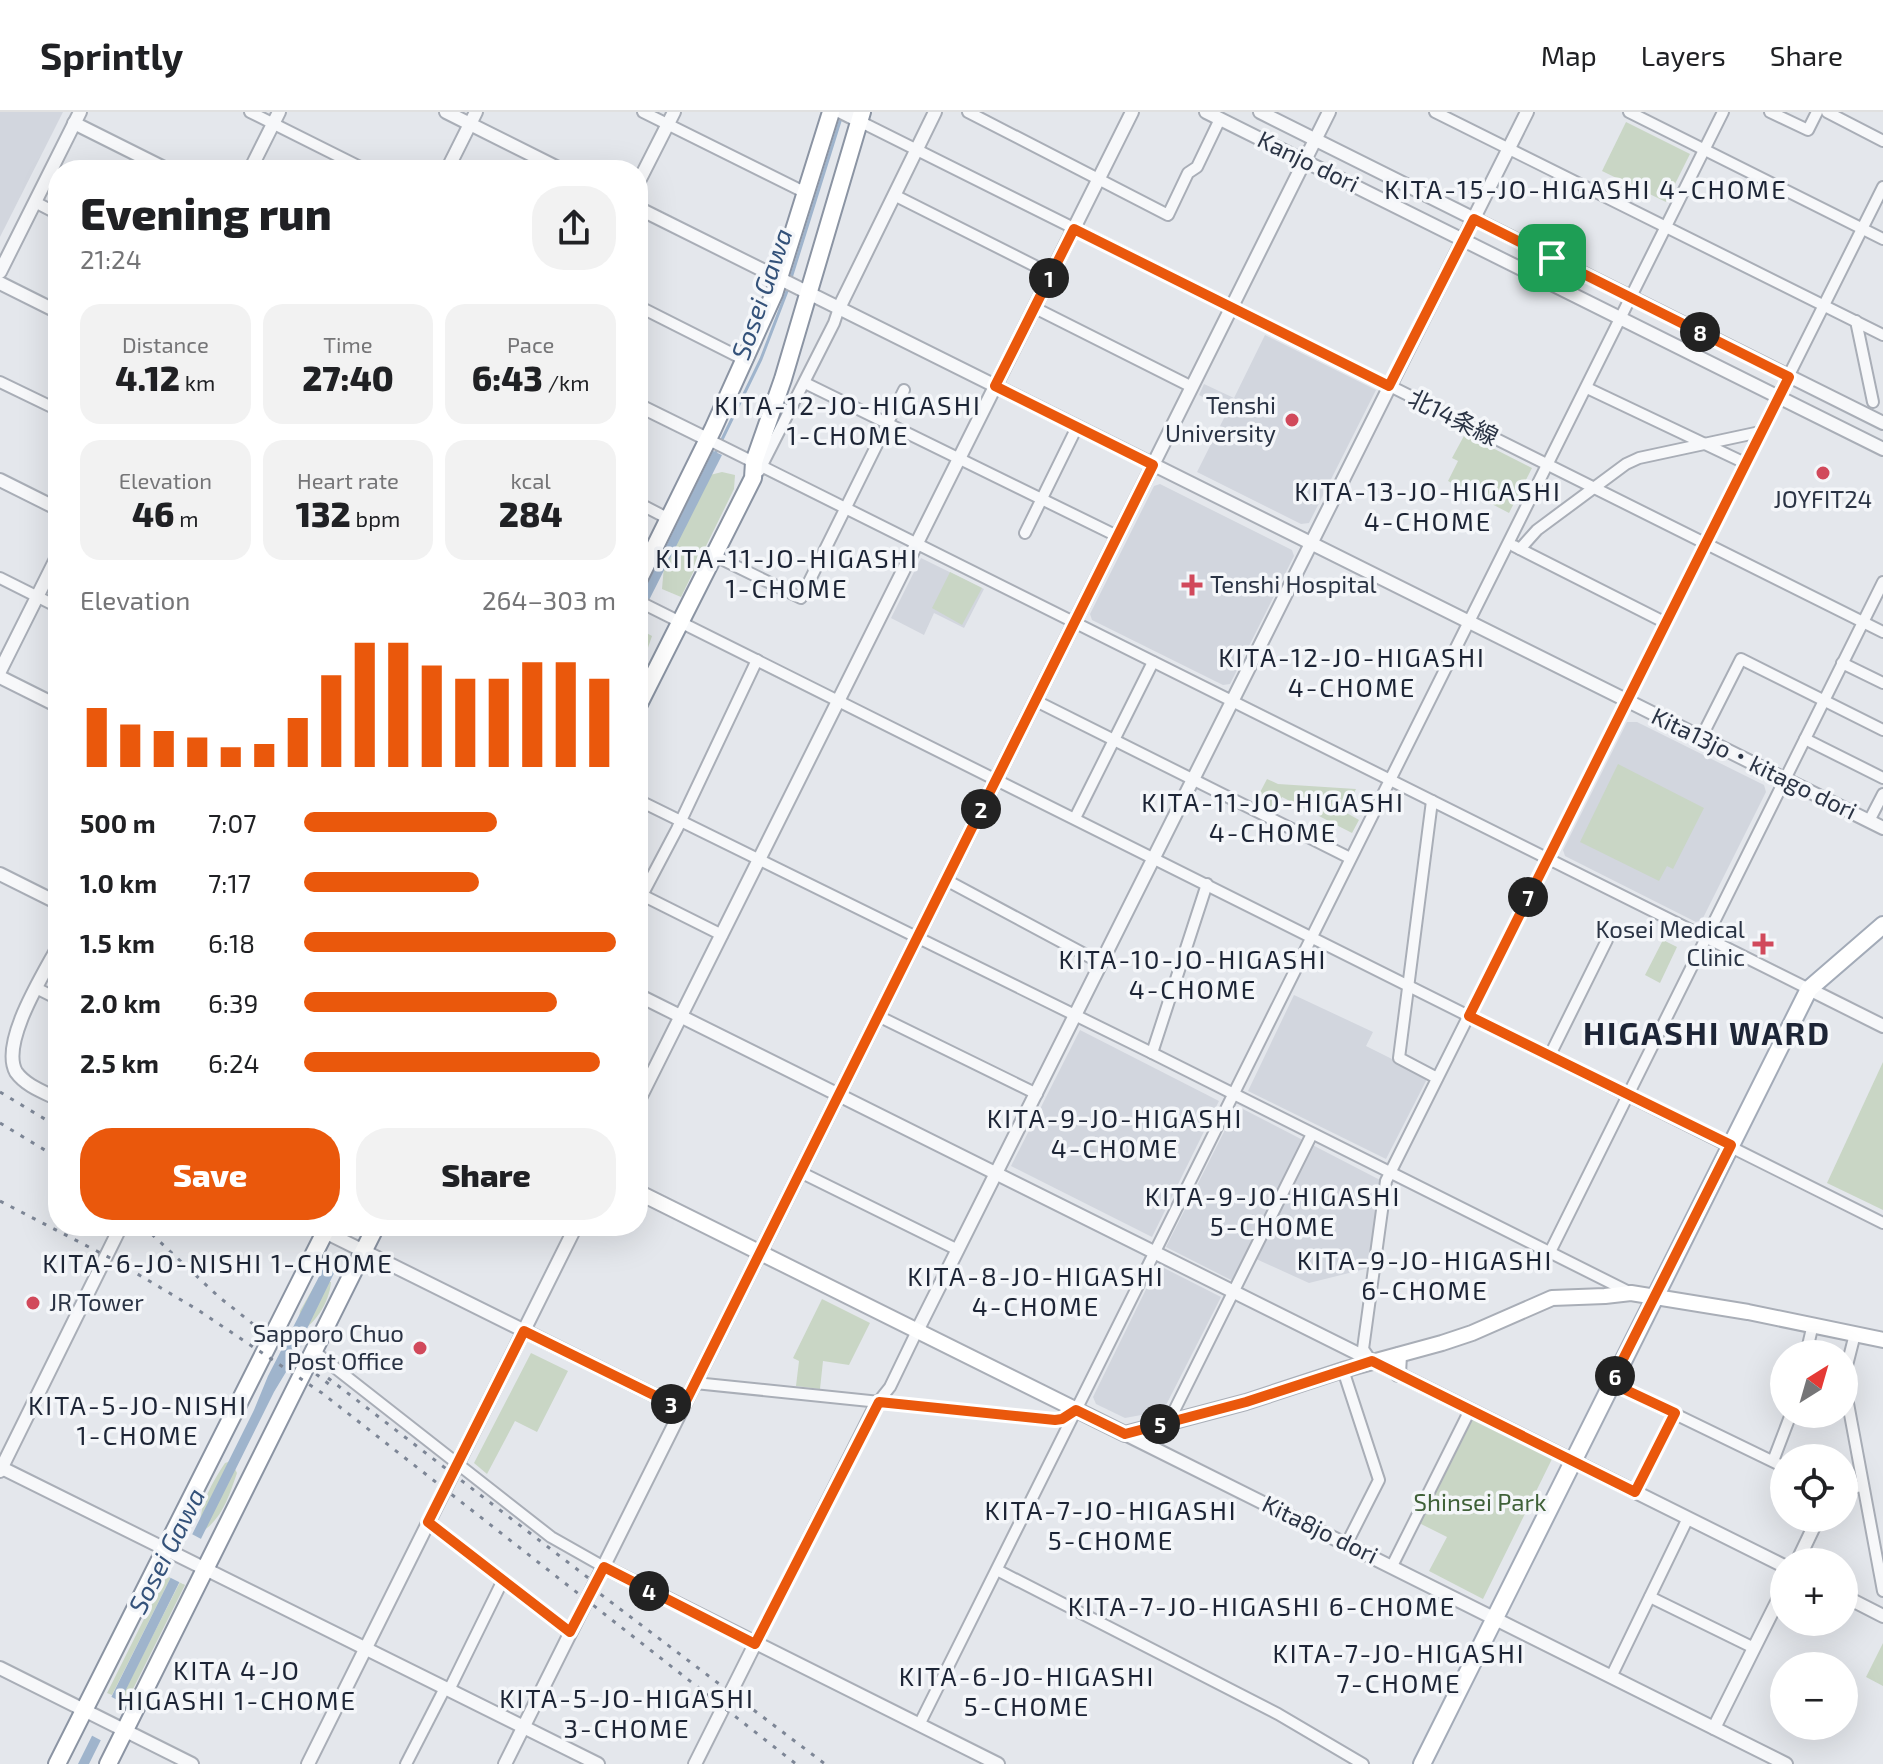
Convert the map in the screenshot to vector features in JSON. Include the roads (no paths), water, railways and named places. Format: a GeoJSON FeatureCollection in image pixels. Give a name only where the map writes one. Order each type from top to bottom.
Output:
{"type":"FeatureCollection","features":[{"type":"Feature","properties":{"kind":"main road"},"geometry":{"type":"LineString","coordinates":[[648,686],[756,469],[793,285],[806,193],[831,112]]}},
{"type":"Feature","properties":{"kind":"main road"},"geometry":{"type":"LineString","coordinates":[[648,561],[711,441],[745,360],[793,285],[853,116]]}},
{"type":"Feature","properties":{"kind":"main road"},"geometry":{"type":"LineString","coordinates":[[1422,1764],[1809,989],[1883,925]]}},
{"type":"Feature","properties":{"kind":"main road","name":"Kita8jo dori"},"geometry":{"type":"LineString","coordinates":[[648,1197],[1125,1434]]}},
{"type":"Feature","properties":{"kind":"main road"},"geometry":{"type":"LineString","coordinates":[[57,1764],[89,1712],[170,1551],[322,1236]]}},
{"type":"Feature","properties":{"kind":"main road"},"geometry":{"type":"LineString","coordinates":[[108,1764],[120,1728],[201,1566],[315,1352],[358,1248],[368,1236]]}},
{"type":"Feature","properties":{"kind":"main road"},"geometry":{"type":"LineString","coordinates":[[1125,1434],[1246,1402],[1372,1361],[1472,1333],[1552,1298],[1631,1293],[1813,1324],[1883,1340]]}},
{"type":"Feature","properties":{"kind":"main road"},"geometry":{"type":"LineString","coordinates":[[1398,1374],[1399,1355]]}},
{"type":"Feature","properties":{"kind":"street"},"geometry":{"type":"LineString","coordinates":[[250,112],[276,118],[349,160]]}},
{"type":"Feature","properties":{"kind":"street"},"geometry":{"type":"LineString","coordinates":[[446,112],[473,118],[545,160]]}},
{"type":"Feature","properties":{"kind":"street"},"geometry":{"type":"LineString","coordinates":[[643,112],[671,118],[806,193]]}},
{"type":"Feature","properties":{"kind":"street"},"geometry":{"type":"LineString","coordinates":[[756,469],[805,383],[935,112]]}},
{"type":"Feature","properties":{"kind":"street"},"geometry":{"type":"LineString","coordinates":[[968,112],[1168,215],[1188,173],[1197,167],[1220,119]]}},
{"type":"Feature","properties":{"kind":"street"},"geometry":{"type":"LineString","coordinates":[[648,1073],[722,935],[1132,112]]}},
{"type":"Feature","properties":{"kind":"street","name":"Kanjo dori"},"geometry":{"type":"LineString","coordinates":[[1206,112],[1883,449]]}},
{"type":"Feature","properties":{"kind":"street","name":"Kanjo dori"},"geometry":{"type":"LineString","coordinates":[[1260,112],[1883,423]]}},
{"type":"Feature","properties":{"kind":"street"},"geometry":{"type":"LineString","coordinates":[[505,1764],[1329,112]]}},
{"type":"Feature","properties":{"kind":"street"},"geometry":{"type":"LineString","coordinates":[[1435,112],[1883,335]]}},
{"type":"Feature","properties":{"kind":"street"},"geometry":{"type":"LineString","coordinates":[[695,1764],[879,1402],[890,1387],[1527,112]]}},
{"type":"Feature","properties":{"kind":"street"},"geometry":{"type":"LineString","coordinates":[[1629,112],[1883,239]]}},
{"type":"Feature","properties":{"kind":"street"},"geometry":{"type":"LineString","coordinates":[[919,1725],[1723,112]]}},
{"type":"Feature","properties":{"kind":"street"},"geometry":{"type":"LineString","coordinates":[[1770,112],[1808,130],[1817,112]]}},
{"type":"Feature","properties":{"kind":"street"},"geometry":{"type":"LineString","coordinates":[[1827,112],[1883,141]]}},
{"type":"Feature","properties":{"kind":"street","name":"北14条線"},"geometry":{"type":"LineString","coordinates":[[853,116],[1883,632]]}},
{"type":"Feature","properties":{"kind":"street"},"geometry":{"type":"LineString","coordinates":[[56,160],[77,118],[150,160]]}},
{"type":"Feature","properties":{"kind":"street"},"geometry":{"type":"LineString","coordinates":[[255,160],[276,118]]}},
{"type":"Feature","properties":{"kind":"street"},"geometry":{"type":"LineString","coordinates":[[452,160],[473,118]]}},
{"type":"Feature","properties":{"kind":"street"},"geometry":{"type":"LineString","coordinates":[[648,163],[671,118]]}},
{"type":"Feature","properties":{"kind":"street"},"geometry":{"type":"LineString","coordinates":[[0,272],[48,176]]}},
{"type":"Feature","properties":{"kind":"street"},"geometry":{"type":"LineString","coordinates":[[1372,1361],[1363,1349],[1386,1181],[1883,187]]}},
{"type":"Feature","properties":{"kind":"street"},"geometry":{"type":"LineString","coordinates":[[894,195],[1051,274]]}},
{"type":"Feature","properties":{"kind":"street"},"geometry":{"type":"LineString","coordinates":[[35,202],[48,209]]}},
{"type":"Feature","properties":{"kind":"street","name":"Kita13jo・kitago dori"},"geometry":{"type":"LineString","coordinates":[[648,213],[1883,828]]}},
{"type":"Feature","properties":{"kind":"street"},"geometry":{"type":"LineString","coordinates":[[0,283],[48,307]]}},
{"type":"Feature","properties":{"kind":"street"},"geometry":{"type":"LineString","coordinates":[[1035,308],[1192,387]]}},
{"type":"Feature","properties":{"kind":"street"},"geometry":{"type":"LineString","coordinates":[[648,311],[745,360]]}},
{"type":"Feature","properties":{"kind":"street"},"geometry":{"type":"LineString","coordinates":[[1852,408],[1878,401],[1856,321]]}},
{"type":"Feature","properties":{"kind":"street"},"geometry":{"type":"LineString","coordinates":[[0,382],[48,405]]}},
{"type":"Feature","properties":{"kind":"street"},"geometry":{"type":"LineString","coordinates":[[805,383],[1117,536]]}},
{"type":"Feature","properties":{"kind":"street"},"geometry":{"type":"LineString","coordinates":[[1587,388],[1745,463]]}},
{"type":"Feature","properties":{"kind":"street"},"geometry":{"type":"LineString","coordinates":[[713,555],[801,598],[904,390]]}},
{"type":"Feature","properties":{"kind":"street"},"geometry":{"type":"LineString","coordinates":[[648,410],[726,449],[756,469],[846,508],[1883,1026]]}},
{"type":"Feature","properties":{"kind":"street"},"geometry":{"type":"LineString","coordinates":[[1025,533],[1077,427]]}},
{"type":"Feature","properties":{"kind":"street"},"geometry":{"type":"LineString","coordinates":[[1520,549],[1537,530],[1593,487],[1639,458],[1760,432]]}},
{"type":"Feature","properties":{"kind":"street"},"geometry":{"type":"LineString","coordinates":[[0,480],[48,504]]}},
{"type":"Feature","properties":{"kind":"street"},"geometry":{"type":"LineString","coordinates":[[648,508],[669,519]]}},
{"type":"Feature","properties":{"kind":"street"},"geometry":{"type":"LineString","coordinates":[[1508,544],[1666,623]]}},
{"type":"Feature","properties":{"kind":"street"},"geometry":{"type":"LineString","coordinates":[[48,575],[0,674],[48,700]]}},
{"type":"Feature","properties":{"kind":"street"},"geometry":{"type":"LineString","coordinates":[[0,578],[48,602]]}},
{"type":"Feature","properties":{"kind":"street"},"geometry":{"type":"LineString","coordinates":[[1550,1252],[1883,582]]}},
{"type":"Feature","properties":{"kind":"street"},"geometry":{"type":"LineString","coordinates":[[648,606],[1883,1223]]}},
{"type":"Feature","properties":{"kind":"street"},"geometry":{"type":"LineString","coordinates":[[1701,738],[1741,659],[1883,730]]}},
{"type":"Feature","properties":{"kind":"street"},"geometry":{"type":"LineString","coordinates":[[648,883],[757,660]]}},
{"type":"Feature","properties":{"kind":"street"},"geometry":{"type":"LineString","coordinates":[[1075,818],[1153,662]]}},
{"type":"Feature","properties":{"kind":"street"},"geometry":{"type":"LineString","coordinates":[[1842,663],[1883,683]]}},
{"type":"Feature","properties":{"kind":"street"},"geometry":{"type":"LineString","coordinates":[[1036,701],[1350,858]]}},
{"type":"Feature","properties":{"kind":"street"},"geometry":{"type":"LineString","coordinates":[[1805,739],[1883,778]]}},
{"type":"Feature","properties":{"kind":"street"},"geometry":{"type":"LineString","coordinates":[[1869,821],[1883,794]]}},
{"type":"Feature","properties":{"kind":"street"},"geometry":{"type":"LineString","coordinates":[[1432,801],[1399,1058],[1437,1078]]}},
{"type":"Feature","properties":{"kind":"street"},"geometry":{"type":"LineString","coordinates":[[648,805],[918,936],[1631,1293]]}},
{"type":"Feature","properties":{"kind":"street"},"geometry":{"type":"LineString","coordinates":[[0,874],[48,898]]}},
{"type":"Feature","properties":{"kind":"street"},"geometry":{"type":"LineString","coordinates":[[946,880],[1101,963]]}},
{"type":"Feature","properties":{"kind":"street"},"geometry":{"type":"LineString","coordinates":[[1152,1053],[1207,884]]}},
{"type":"Feature","properties":{"kind":"street"},"geometry":{"type":"LineString","coordinates":[[648,903],[722,935]]}},
{"type":"Feature","properties":{"kind":"street"},"geometry":{"type":"LineString","coordinates":[[1550,1055],[1607,940]]}},
{"type":"Feature","properties":{"kind":"street"},"geometry":{"type":"LineString","coordinates":[[48,966],[12,1040],[11,1060],[23,1080],[48,1094]]}},
{"type":"Feature","properties":{"kind":"street"},"geometry":{"type":"LineString","coordinates":[[36,988],[48,994]]}},
{"type":"Feature","properties":{"kind":"street"},"geometry":{"type":"LineString","coordinates":[[648,1000],[1770,1559]]}},
{"type":"Feature","properties":{"kind":"street"},"geometry":{"type":"LineString","coordinates":[[878,1016],[1037,1094]]}},
{"type":"Feature","properties":{"kind":"street"},"geometry":{"type":"LineString","coordinates":[[1169,1421],[1312,1134]]}},
{"type":"Feature","properties":{"kind":"street"},"geometry":{"type":"LineString","coordinates":[[800,1172],[958,1250]]}},
{"type":"Feature","properties":{"kind":"street"},"geometry":{"type":"LineString","coordinates":[[116,1236],[1,1469],[598,1764]]}},
{"type":"Feature","properties":{"kind":"street"},"geometry":{"type":"LineString","coordinates":[[336,1236],[682,1409]]}},
{"type":"Feature","properties":{"kind":"street"},"geometry":{"type":"LineString","coordinates":[[308,1764],[571,1236]]}},
{"type":"Feature","properties":{"kind":"street"},"geometry":{"type":"LineString","coordinates":[[1809,1340],[1813,1324]]}},
{"type":"Feature","properties":{"kind":"street"},"geometry":{"type":"LineString","coordinates":[[1854,1340],[1855,1334]]}},
{"type":"Feature","properties":{"kind":"street"},"geometry":{"type":"LineString","coordinates":[[315,1352],[551,1537],[755,1644],[998,1764]]}},
{"type":"Feature","properties":{"kind":"street"},"geometry":{"type":"LineString","coordinates":[[1343,1370],[1379,1480],[1347,1543]]}},
{"type":"Feature","properties":{"kind":"street"},"geometry":{"type":"LineString","coordinates":[[695,1383],[1055,1420],[1076,1410]]}},
{"type":"Feature","properties":{"kind":"street"},"geometry":{"type":"LineString","coordinates":[[1611,1383],[1770,1460]]}},
{"type":"Feature","properties":{"kind":"street"},"geometry":{"type":"LineString","coordinates":[[1392,1566],[1470,1410]]}},
{"type":"Feature","properties":{"kind":"street"},"geometry":{"type":"LineString","coordinates":[[1635,1492],[1675,1413]]}},
{"type":"Feature","properties":{"kind":"street"},"geometry":{"type":"LineString","coordinates":[[1852,1428],[1883,1591]]}},
{"type":"Feature","properties":{"kind":"street","name":"Kita8jo dori"},"geometry":{"type":"LineString","coordinates":[[1125,1434],[1786,1764]]}},
{"type":"Feature","properties":{"kind":"street"},"geometry":{"type":"LineString","coordinates":[[1858,1487],[1862,1486]]}},
{"type":"Feature","properties":{"kind":"street"},"geometry":{"type":"LineString","coordinates":[[1611,1677],[1688,1518]]}},
{"type":"Feature","properties":{"kind":"street"},"geometry":{"type":"LineString","coordinates":[[428,1522],[570,1632]]}},
{"type":"Feature","properties":{"kind":"street"},"geometry":{"type":"LineString","coordinates":[[997,1570],[1278,1714],[1363,1764]]}},
{"type":"Feature","properties":{"kind":"street"},"geometry":{"type":"LineString","coordinates":[[406,1764],[503,1580]]}},
{"type":"Feature","properties":{"kind":"street"},"geometry":{"type":"LineString","coordinates":[[1650,1597],[1754,1648]]}},
{"type":"Feature","properties":{"kind":"street"},"geometry":{"type":"LineString","coordinates":[[1858,1603],[1883,1616]]}},
{"type":"Feature","properties":{"kind":"street"},"geometry":{"type":"LineString","coordinates":[[1714,1728],[1770,1616]]}},
{"type":"Feature","properties":{"kind":"street"},"geometry":{"type":"LineString","coordinates":[[0,1668],[192,1764]]}},
{"type":"Feature","properties":{"kind":"water"},"geometry":{"type":"Polygon","coordinates":[[[713,451],[722,455],[648,602],[648,583],[713,451]]]}},
{"type":"Feature","properties":{"kind":"water"},"geometry":{"type":"Polygon","coordinates":[[[340,1236],[352,1236],[301,1347],[274,1392],[89,1764],[78,1764],[254,1410],[268,1376],[340,1236]]]}},
{"type":"Feature","properties":{"kind":"waterway","name":"Sosei Gawa"},"geometry":{"type":"LineString","coordinates":[[791,278],[841,118]]}},
{"type":"Feature","properties":{"kind":"waterway","name":"Sosei Gawa"},"geometry":{"type":"LineString","coordinates":[[715,454],[761,359],[789,286]]}},
{"type":"Feature","properties":{"kind":"railway"},"geometry":{"type":"LineString","coordinates":[[0,1092],[48,1121]]}},
{"type":"Feature","properties":{"kind":"railway"},"geometry":{"type":"LineString","coordinates":[[0,1123],[48,1152]]}},
{"type":"Feature","properties":{"kind":"railway"},"geometry":{"type":"LineString","coordinates":[[0,1201],[48,1226]]}},
{"type":"Feature","properties":{"kind":"railway"},"geometry":{"type":"LineString","coordinates":[[68,1236],[198,1310],[322,1393],[796,1764]]}},
{"type":"Feature","properties":{"kind":"railway"},"geometry":{"type":"LineString","coordinates":[[154,1236],[219,1297],[335,1389]]}},
{"type":"Feature","properties":{"kind":"railway"},"geometry":{"type":"LineString","coordinates":[[328,1378],[604,1590]]}},
{"type":"Feature","properties":{"kind":"railway"},"geometry":{"type":"LineString","coordinates":[[591,1587],[825,1764]]}},
{"type":"Feature","properties":{"kind":"place","name":"Tenshi University"},"geometry":{"type":"Point","coordinates":[1292,420]}},
{"type":"Feature","properties":{"kind":"place","name":"JOYFIT24"},"geometry":{"type":"Point","coordinates":[1823,473]}},
{"type":"Feature","properties":{"kind":"place","name":"Tenshi Hospital"},"geometry":{"type":"Point","coordinates":[1192,585]}},
{"type":"Feature","properties":{"kind":"place","name":"Kosei Medical Clinic"},"geometry":{"type":"Point","coordinates":[1763,944]}},
{"type":"Feature","properties":{"kind":"place","name":"JR Tower"},"geometry":{"type":"Point","coordinates":[33,1303]}},
{"type":"Feature","properties":{"kind":"place","name":"Sapporo Chuo Post Office"},"geometry":{"type":"Point","coordinates":[420,1348]}},
{"type":"Feature","properties":{"kind":"district","name":"KITA-15-JO-HIGASHI 4-CHOME"},"geometry":{"type":"Point","coordinates":[1586,190]}},
{"type":"Feature","properties":{"kind":"district","name":"KITA-12-JO-HIGASHI 1-CHOME"},"geometry":{"type":"Point","coordinates":[848,421]}},
{"type":"Feature","properties":{"kind":"district","name":"KITA-13-JO-HIGASHI 4-CHOME"},"geometry":{"type":"Point","coordinates":[1428,507]}},
{"type":"Feature","properties":{"kind":"district","name":"KITA-11-JO-HIGASHI 1-CHOME"},"geometry":{"type":"Point","coordinates":[787,574]}},
{"type":"Feature","properties":{"kind":"district","name":"KITA-12-JO-HIGASHI 4-CHOME"},"geometry":{"type":"Point","coordinates":[1352,673]}},
{"type":"Feature","properties":{"kind":"district","name":"KITA-11-JO-HIGASHI 4-CHOME"},"geometry":{"type":"Point","coordinates":[1273,818]}},
{"type":"Feature","properties":{"kind":"district","name":"KITA-10-JO-HIGASHI 4-CHOME"},"geometry":{"type":"Point","coordinates":[1193,975]}},
{"type":"Feature","properties":{"kind":"district","name":"HIGASHI WARD"},"geometry":{"type":"Point","coordinates":[1707,1034]}},
{"type":"Feature","properties":{"kind":"district","name":"KITA-9-JO-HIGASHI 4-CHOME"},"geometry":{"type":"Point","coordinates":[1115,1134]}},
{"type":"Feature","properties":{"kind":"district","name":"KITA-9-JO-HIGASHI 5-CHOME"},"geometry":{"type":"Point","coordinates":[1273,1212]}},
{"type":"Feature","properties":{"kind":"district","name":"KITA-6-JO-NISHI 1-CHOME"},"geometry":{"type":"Point","coordinates":[218,1264]}},
{"type":"Feature","properties":{"kind":"district","name":"KITA-9-JO-HIGASHI 6-CHOME"},"geometry":{"type":"Point","coordinates":[1425,1276]}},
{"type":"Feature","properties":{"kind":"district","name":"KITA-8-JO-HIGASHI 4-CHOME"},"geometry":{"type":"Point","coordinates":[1036,1292]}},
{"type":"Feature","properties":{"kind":"district","name":"KITA-5-JO-NISHI 1-CHOME"},"geometry":{"type":"Point","coordinates":[138,1421]}},
{"type":"Feature","properties":{"kind":"district","name":"KITA-7-JO-HIGASHI 5-CHOME"},"geometry":{"type":"Point","coordinates":[1111,1526]}},
{"type":"Feature","properties":{"kind":"district","name":"KITA-7-JO-HIGASHI 6-CHOME"},"geometry":{"type":"Point","coordinates":[1262,1607]}},
{"type":"Feature","properties":{"kind":"district","name":"KITA-7-JO-HIGASHI 7-CHOME"},"geometry":{"type":"Point","coordinates":[1399,1669]}},
{"type":"Feature","properties":{"kind":"district","name":"KITA 4-JO HIGASHI 1-CHOME"},"geometry":{"type":"Point","coordinates":[237,1686]}},
{"type":"Feature","properties":{"kind":"district","name":"KITA-6-JO-HIGASHI 5-CHOME"},"geometry":{"type":"Point","coordinates":[1027,1692]}},
{"type":"Feature","properties":{"kind":"district","name":"KITA-5-JO-HIGASHI 3-CHOME"},"geometry":{"type":"Point","coordinates":[627,1714]}},
{"type":"Feature","properties":{"kind":"park label","name":"Shinsei Park"},"geometry":{"type":"Point","coordinates":[1480,1503]}}]}
